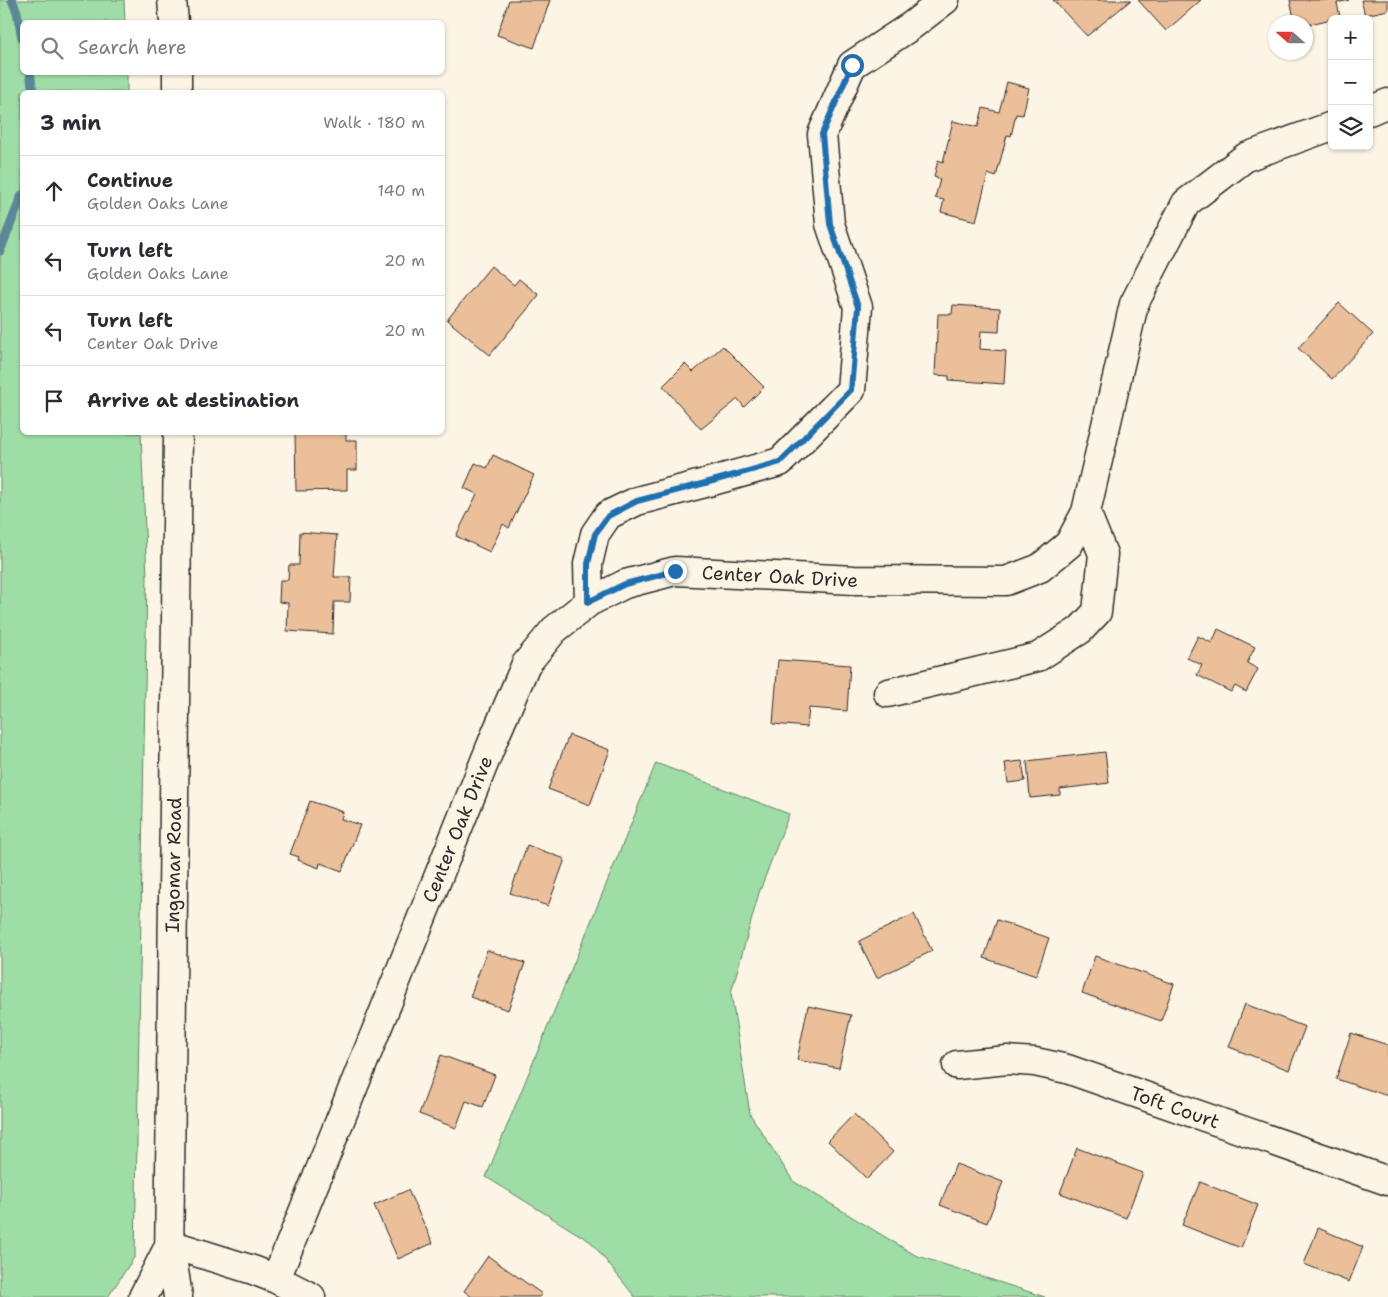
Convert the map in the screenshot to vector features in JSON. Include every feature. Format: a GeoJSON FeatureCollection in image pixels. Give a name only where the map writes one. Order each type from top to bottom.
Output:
{"type":"FeatureCollection","features":[{"type":"Feature","properties":{"kind":"main road"},"geometry":{"type":"LineString","coordinates":[[172,0],[174,20]]}},
{"type":"Feature","properties":{"kind":"main road"},"geometry":{"type":"LineString","coordinates":[[588,602],[588,564],[595,534],[608,516],[637,501],[780,462],[851,390],[858,307],[830,224],[822,134],[852,65],[911,26],[945,0]]}},
{"type":"Feature","properties":{"kind":"main road"},"geometry":{"type":"LineString","coordinates":[[177,75],[177,90]]}},
{"type":"Feature","properties":{"kind":"main road"},"geometry":{"type":"LineString","coordinates":[[1373,110],[1388,104]]}},
{"type":"Feature","properties":{"kind":"main road","name":"Center Oak Drive"},"geometry":{"type":"LineString","coordinates":[[276,1279],[495,736],[526,664],[554,630],[588,602],[625,584],[675,571],[854,580],[1006,582],[1040,568],[1069,544],[1086,512],[1134,304],[1186,203],[1246,157],[1328,127]]}},
{"type":"Feature","properties":{"kind":"main road","name":"Ingomar Road"},"geometry":{"type":"LineString","coordinates":[[169,1297],[178,435]]}},
{"type":"Feature","properties":{"kind":"main road"},"geometry":{"type":"LineString","coordinates":[[888,693],[1038,657],[1080,630],[1098,612],[1102,554],[1086,512]]}},
{"type":"Feature","properties":{"kind":"main road","name":"Toft Court"},"geometry":{"type":"LineString","coordinates":[[957,1065],[1007,1060],[1035,1062],[1066,1069],[1388,1181]]}},
{"type":"Feature","properties":{"kind":"main road"},"geometry":{"type":"LineString","coordinates":[[170,1244],[230,1261],[276,1279],[311,1297]]}},
{"type":"Feature","properties":{"kind":"main road"},"geometry":{"type":"LineString","coordinates":[[143,1297],[170,1244]]}},
{"type":"Feature","properties":{"kind":"main road"},"geometry":{"type":"LineString","coordinates":[[170,1244],[178,1297]]}},
{"type":"Feature","properties":{"kind":"green space"},"geometry":{"type":"Polygon","coordinates":[[[0,0],[124,0],[125,20],[20,20],[20,75],[127,75],[127,90],[20,90],[20,435],[141,435],[147,578],[135,1256],[108,1297],[0,1297],[0,0]]]}},
{"type":"Feature","properties":{"kind":"green space"},"geometry":{"type":"Polygon","coordinates":[[[656,763],[789,814],[759,893],[731,993],[750,1114],[793,1181],[915,1255],[1045,1297],[635,1297],[591,1242],[486,1177],[656,763]]]}},
{"type":"Feature","properties":{"kind":"building"},"geometry":{"type":"Polygon","coordinates":[[[509,0],[550,0],[534,48],[497,35],[509,0]]]}},
{"type":"Feature","properties":{"kind":"building"},"geometry":{"type":"Polygon","coordinates":[[[1053,0],[1131,0],[1087,36],[1053,0]]]}},
{"type":"Feature","properties":{"kind":"building"},"geometry":{"type":"Polygon","coordinates":[[[1138,0],[1201,0],[1166,31],[1138,0]]]}},
{"type":"Feature","properties":{"kind":"building"},"geometry":{"type":"Polygon","coordinates":[[[1290,0],[1349,0],[1337,3],[1340,15],[1328,15],[1328,20],[1313,23],[1313,15],[1293,15],[1290,0]]]}},
{"type":"Feature","properties":{"kind":"building"},"geometry":{"type":"Polygon","coordinates":[[[1361,0],[1388,0],[1388,10],[1365,15],[1361,0]]]}},
{"type":"Feature","properties":{"kind":"building"},"geometry":{"type":"Polygon","coordinates":[[[1007,82],[1029,88],[1023,115],[1016,114],[1011,136],[1007,135],[996,177],[988,174],[976,221],[941,212],[944,200],[935,198],[940,179],[934,177],[938,160],[943,162],[953,121],[978,127],[983,108],[999,112],[1007,82]]]}},
{"type":"Feature","properties":{"kind":"building"},"geometry":{"type":"Polygon","coordinates":[[[491,266],[514,285],[519,279],[539,295],[490,355],[447,320],[491,266]]]}},
{"type":"Feature","properties":{"kind":"building"},"geometry":{"type":"Polygon","coordinates":[[[1339,303],[1373,334],[1332,379],[1298,348],[1339,303]]]}},
{"type":"Feature","properties":{"kind":"building"},"geometry":{"type":"Polygon","coordinates":[[[953,305],[1000,308],[999,332],[981,331],[980,349],[1006,351],[1004,384],[949,380],[949,376],[935,375],[938,314],[952,314],[953,305]]]}},
{"type":"Feature","properties":{"kind":"building"},"geometry":{"type":"Polygon","coordinates":[[[723,346],[764,387],[744,407],[738,399],[701,429],[663,386],[685,364],[693,372],[723,346]]]}},
{"type":"Feature","properties":{"kind":"building"},"geometry":{"type":"Polygon","coordinates":[[[295,435],[346,435],[346,440],[357,440],[357,470],[347,470],[347,490],[296,491],[295,435]]]}},
{"type":"Feature","properties":{"kind":"building"},"geometry":{"type":"Polygon","coordinates":[[[493,455],[534,475],[509,528],[503,524],[490,552],[456,536],[477,494],[464,488],[475,463],[487,468],[493,455]]]}},
{"type":"Feature","properties":{"kind":"building"},"geometry":{"type":"Polygon","coordinates":[[[300,532],[337,535],[334,577],[351,577],[350,602],[334,602],[333,634],[287,631],[288,603],[279,602],[280,580],[288,580],[289,565],[299,565],[300,532]]]}},
{"type":"Feature","properties":{"kind":"building"},"geometry":{"type":"Polygon","coordinates":[[[1218,629],[1255,647],[1247,663],[1258,669],[1246,692],[1235,686],[1231,692],[1197,675],[1202,665],[1187,658],[1198,636],[1212,643],[1218,629]]]}},
{"type":"Feature","properties":{"kind":"building"},"geometry":{"type":"Polygon","coordinates":[[[778,660],[850,665],[847,711],[809,708],[807,727],[773,724],[778,660]]]}},
{"type":"Feature","properties":{"kind":"building"},"geometry":{"type":"Polygon","coordinates":[[[569,735],[610,750],[590,805],[548,789],[569,735]]]}},
{"type":"Feature","properties":{"kind":"building"},"geometry":{"type":"Polygon","coordinates":[[[1105,752],[1109,783],[1060,789],[1060,795],[1030,798],[1027,761],[1105,752]]]}},
{"type":"Feature","properties":{"kind":"building"},"geometry":{"type":"Polygon","coordinates":[[[1022,761],[1025,781],[1008,783],[1005,763],[1022,761]]]}},
{"type":"Feature","properties":{"kind":"building"},"geometry":{"type":"Polygon","coordinates":[[[310,801],[343,812],[341,819],[360,825],[342,871],[320,863],[319,868],[298,860],[299,857],[290,854],[310,801]]]}},
{"type":"Feature","properties":{"kind":"building"},"geometry":{"type":"Polygon","coordinates":[[[527,845],[565,859],[548,906],[510,893],[527,845]]]}},
{"type":"Feature","properties":{"kind":"building"},"geometry":{"type":"Polygon","coordinates":[[[914,914],[932,951],[877,978],[859,941],[914,914]]]}},
{"type":"Feature","properties":{"kind":"building"},"geometry":{"type":"Polygon","coordinates":[[[997,920],[1049,938],[1036,976],[984,958],[997,920]]]}},
{"type":"Feature","properties":{"kind":"building"},"geometry":{"type":"Polygon","coordinates":[[[487,950],[525,963],[508,1010],[470,997],[487,950]]]}},
{"type":"Feature","properties":{"kind":"building"},"geometry":{"type":"Polygon","coordinates":[[[1095,956],[1174,984],[1161,1021],[1082,993],[1095,956]]]}},
{"type":"Feature","properties":{"kind":"building"},"geometry":{"type":"Polygon","coordinates":[[[1245,1004],[1305,1027],[1289,1070],[1229,1047],[1245,1004]]]}},
{"type":"Feature","properties":{"kind":"building"},"geometry":{"type":"Polygon","coordinates":[[[808,1006],[851,1015],[839,1068],[797,1060],[808,1006]]]}},
{"type":"Feature","properties":{"kind":"building"},"geometry":{"type":"Polygon","coordinates":[[[1351,1033],[1388,1045],[1388,1096],[1336,1079],[1351,1033]]]}},
{"type":"Feature","properties":{"kind":"building"},"geometry":{"type":"Polygon","coordinates":[[[441,1055],[495,1075],[483,1107],[466,1101],[456,1128],[419,1114],[441,1055]]]}},
{"type":"Feature","properties":{"kind":"building"},"geometry":{"type":"Polygon","coordinates":[[[854,1114],[893,1152],[867,1179],[828,1141],[854,1114]]]}},
{"type":"Feature","properties":{"kind":"building"},"geometry":{"type":"Polygon","coordinates":[[[1077,1148],[1143,1173],[1126,1218],[1060,1193],[1077,1148]]]}},
{"type":"Feature","properties":{"kind":"building"},"geometry":{"type":"Polygon","coordinates":[[[956,1164],[1003,1182],[987,1223],[940,1205],[956,1164]]]}},
{"type":"Feature","properties":{"kind":"building"},"geometry":{"type":"Polygon","coordinates":[[[1200,1182],[1258,1205],[1241,1248],[1182,1225],[1200,1182]]]}},
{"type":"Feature","properties":{"kind":"building"},"geometry":{"type":"Polygon","coordinates":[[[408,1190],[433,1243],[398,1259],[374,1205],[408,1190]]]}},
{"type":"Feature","properties":{"kind":"building"},"geometry":{"type":"Polygon","coordinates":[[[1318,1228],[1363,1247],[1349,1282],[1304,1264],[1318,1228]]]}},
{"type":"Feature","properties":{"kind":"building"},"geometry":{"type":"Polygon","coordinates":[[[488,1256],[542,1294],[539,1297],[472,1297],[464,1291],[488,1256]]]}},
{"type":"Feature","properties":{"kind":"waterway"},"geometry":{"type":"LineString","coordinates":[[12,0],[20,28]]}},
{"type":"Feature","properties":{"kind":"waterway"},"geometry":{"type":"LineString","coordinates":[[30,75],[33,90]]}},
{"type":"Feature","properties":{"kind":"waterway"},"geometry":{"type":"LineString","coordinates":[[0,251],[20,200]]}},
{"type":"Feature","properties":{"kind":"route"},"geometry":{"type":"LineString","coordinates":[[675,571],[625,584],[588,602],[588,564],[595,534],[608,516],[637,501],[780,462],[851,390],[858,307],[830,224],[822,134],[852,65]]}}]}
